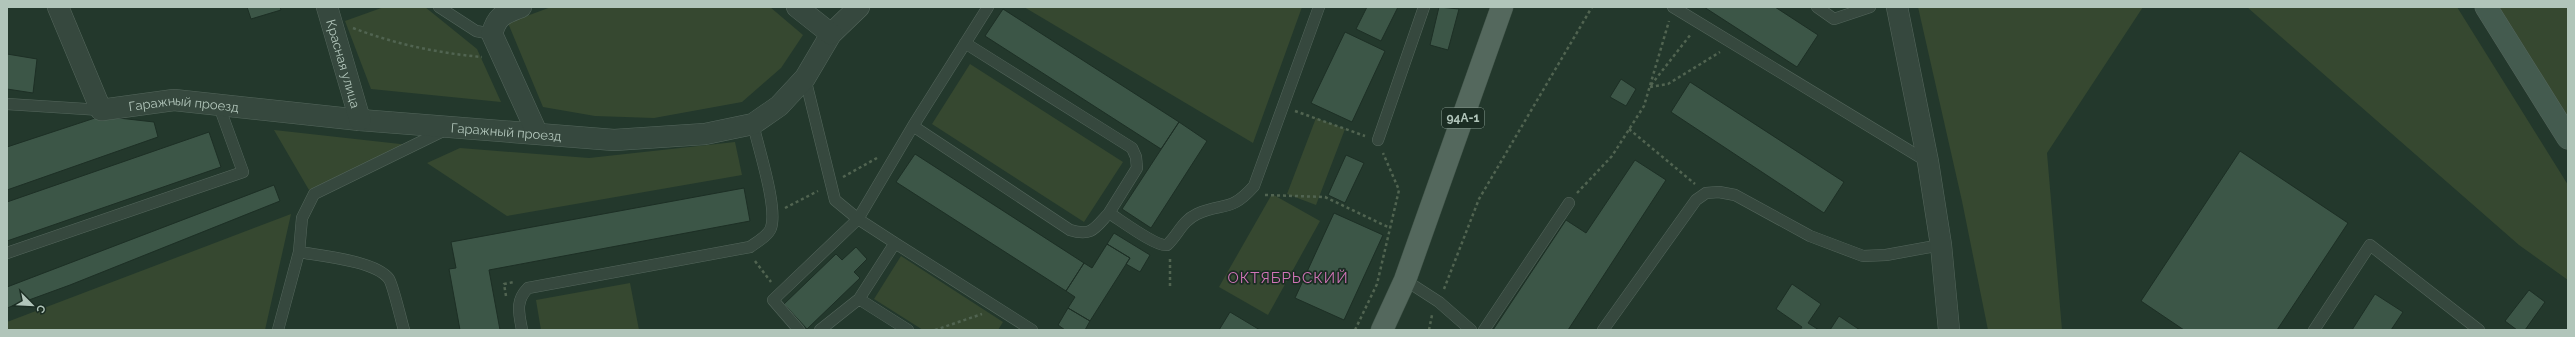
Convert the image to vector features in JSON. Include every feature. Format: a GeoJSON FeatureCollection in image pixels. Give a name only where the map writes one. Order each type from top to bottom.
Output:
{"type":"FeatureCollection","features":[{"type":"Feature","properties":{"kind":"main road","name":"94А-1"},"geometry":{"type":"LineString","coordinates":[[1382,330],[1405,280],[1502,7]]}},
{"type":"Feature","properties":{"kind":"street"},"geometry":{"type":"LineString","coordinates":[[58,7],[101,110]]}},
{"type":"Feature","properties":{"kind":"street"},"geometry":{"type":"LineString","coordinates":[[521,7],[506,13],[495,21],[492,34],[502,59],[538,132]]}},
{"type":"Feature","properties":{"kind":"street"},"geometry":{"type":"LineString","coordinates":[[797,7],[831,34]]}},
{"type":"Feature","properties":{"kind":"street","name":"Гаражный проезд"},"geometry":{"type":"LineString","coordinates":[[101,110],[174,100],[218,106],[360,120],[450,128],[538,132],[614,140],[705,134],[753,124],[779,106],[805,78],[831,34],[859,7]]}},
{"type":"Feature","properties":{"kind":"street"},"geometry":{"type":"LineString","coordinates":[[1897,7],[1928,162],[1941,245],[1949,330]]}},
{"type":"Feature","properties":{"kind":"street"},"geometry":{"type":"LineString","coordinates":[[2486,7],[2568,138]]}},
{"type":"Feature","properties":{"kind":"street","name":"Красная улица"},"geometry":{"type":"LineString","coordinates":[[329,13],[360,120]]}},
{"type":"Feature","properties":{"kind":"lane"},"geometry":{"type":"LineString","coordinates":[[439,7],[476,32],[492,34]]}},
{"type":"Feature","properties":{"kind":"lane"},"geometry":{"type":"LineString","coordinates":[[799,330],[773,300],[858,219],[913,126],[988,7]]}},
{"type":"Feature","properties":{"kind":"lane"},"geometry":{"type":"LineString","coordinates":[[1109,213],[1163,246],[1170,242],[1182,225],[1196,214],[1225,208],[1241,201],[1254,186],[1319,7]]}},
{"type":"Feature","properties":{"kind":"lane"},"geometry":{"type":"LineString","coordinates":[[1378,140],[1424,7]]}},
{"type":"Feature","properties":{"kind":"lane"},"geometry":{"type":"LineString","coordinates":[[1673,7],[1928,162]]}},
{"type":"Feature","properties":{"kind":"lane"},"geometry":{"type":"LineString","coordinates":[[1817,7],[1834,19],[1870,7]]}},
{"type":"Feature","properties":{"kind":"lane"},"geometry":{"type":"LineString","coordinates":[[913,126],[1070,230],[1083,234],[1093,230],[1109,213],[1137,168],[1136,157],[1132,148],[966,43]]}},
{"type":"Feature","properties":{"kind":"lane"},"geometry":{"type":"LineString","coordinates":[[805,78],[835,200],[858,219],[999,309],[1019,327],[1032,330]]}},
{"type":"Feature","properties":{"kind":"lane"},"geometry":{"type":"LineString","coordinates":[[7,104],[101,110]]}},
{"type":"Feature","properties":{"kind":"lane"},"geometry":{"type":"LineString","coordinates":[[7,253],[243,172],[218,106]]}},
{"type":"Feature","properties":{"kind":"lane"},"geometry":{"type":"LineString","coordinates":[[522,330],[518,307],[520,296],[528,288],[750,247],[766,235],[770,229],[772,215],[753,124]]}},
{"type":"Feature","properties":{"kind":"lane"},"geometry":{"type":"LineString","coordinates":[[278,330],[299,252],[302,218],[314,194],[450,128]]}},
{"type":"Feature","properties":{"kind":"lane"},"geometry":{"type":"LineString","coordinates":[[1603,330],[1696,200],[1706,193],[1718,192],[1735,195],[1810,236],[1863,256],[1886,255],[1941,245]]}},
{"type":"Feature","properties":{"kind":"lane"},"geometry":{"type":"LineString","coordinates":[[1484,330],[1569,203]]}},
{"type":"Feature","properties":{"kind":"lane"},"geometry":{"type":"LineString","coordinates":[[820,330],[859,299],[895,243]]}},
{"type":"Feature","properties":{"kind":"lane"},"geometry":{"type":"LineString","coordinates":[[2314,330],[2370,245],[2479,330]]}},
{"type":"Feature","properties":{"kind":"lane"},"geometry":{"type":"LineString","coordinates":[[299,252],[367,266],[380,271],[390,280],[404,330]]}},
{"type":"Feature","properties":{"kind":"lane"},"geometry":{"type":"LineString","coordinates":[[1405,280],[1436,305],[1471,330]]}},
{"type":"Feature","properties":{"kind":"lane"},"geometry":{"type":"LineString","coordinates":[[859,299],[908,330]]}},
{"type":"Feature","properties":{"kind":"path"},"geometry":{"type":"LineString","coordinates":[[1429,330],[1436,305],[1480,199],[1592,7]]}},
{"type":"Feature","properties":{"kind":"path"},"geometry":{"type":"LineString","coordinates":[[1569,203],[1612,156],[1644,106],[1673,7]]}},
{"type":"Feature","properties":{"kind":"path"},"geometry":{"type":"LineString","coordinates":[[329,13],[394,43],[446,54],[502,59]]}},
{"type":"Feature","properties":{"kind":"path"},"geometry":{"type":"LineString","coordinates":[[1650,87],[1699,24]]}},
{"type":"Feature","properties":{"kind":"path"},"geometry":{"type":"LineString","coordinates":[[1650,87],[1668,84],[1732,44]]}},
{"type":"Feature","properties":{"kind":"path"},"geometry":{"type":"LineString","coordinates":[[1283,106],[1378,140],[1399,190],[1377,284],[1355,330]]}},
{"type":"Feature","properties":{"kind":"path"},"geometry":{"type":"LineString","coordinates":[[1629,129],[1706,193]]}},
{"type":"Feature","properties":{"kind":"path"},"geometry":{"type":"LineString","coordinates":[[772,215],[832,184],[903,143]]}},
{"type":"Feature","properties":{"kind":"path"},"geometry":{"type":"LineString","coordinates":[[1247,194],[1325,197],[1390,228]]}},
{"type":"Feature","properties":{"kind":"path"},"geometry":{"type":"LineString","coordinates":[[1170,242],[1170,286]]}},
{"type":"Feature","properties":{"kind":"path"},"geometry":{"type":"LineString","coordinates":[[745,248],[780,294]]}},
{"type":"Feature","properties":{"kind":"path"},"geometry":{"type":"LineString","coordinates":[[935,330],[999,309]]}},
{"type":"Feature","properties":{"kind":"green space"},"geometry":{"type":"Polygon","coordinates":[[[384,7],[425,7],[477,49],[501,102],[371,89],[345,21],[384,7]]]}},
{"type":"Feature","properties":{"kind":"green space"},"geometry":{"type":"Polygon","coordinates":[[[551,7],[770,7],[803,35],[781,68],[742,102],[654,118],[595,116],[543,107],[508,23],[551,7]]]}},
{"type":"Feature","properties":{"kind":"green space"},"geometry":{"type":"Polygon","coordinates":[[[1024,7],[1302,7],[1253,143],[1024,7]]]}},
{"type":"Feature","properties":{"kind":"green space"},"geometry":{"type":"Polygon","coordinates":[[[1918,7],[2143,7],[2047,153],[2062,330],[1988,330],[1962,201],[1918,7]]]}},
{"type":"Feature","properties":{"kind":"green space"},"geometry":{"type":"Polygon","coordinates":[[[2247,7],[2457,7],[2568,185],[2568,280],[2519,245],[2247,7]]]}},
{"type":"Feature","properties":{"kind":"green space"},"geometry":{"type":"Polygon","coordinates":[[[2493,7],[2568,7],[2568,123],[2493,7]]]}},
{"type":"Feature","properties":{"kind":"green space"},"geometry":{"type":"Polygon","coordinates":[[[970,64],[1123,162],[1084,222],[932,124],[970,64]]]}},
{"type":"Feature","properties":{"kind":"green space"},"geometry":{"type":"Polygon","coordinates":[[[1316,118],[1345,129],[1316,205],[1287,194],[1316,118]]]}},
{"type":"Feature","properties":{"kind":"green space"},"geometry":{"type":"Polygon","coordinates":[[[274,130],[409,145],[309,190],[274,130]]]}},
{"type":"Feature","properties":{"kind":"green space"},"geometry":{"type":"Polygon","coordinates":[[[735,142],[742,175],[507,216],[427,163],[460,148],[589,158],[735,142]]]}},
{"type":"Feature","properties":{"kind":"green space"},"geometry":{"type":"Polygon","coordinates":[[[1272,194],[1320,221],[1268,315],[1219,287],[1272,194]]]}},
{"type":"Feature","properties":{"kind":"green space"},"geometry":{"type":"Polygon","coordinates":[[[291,214],[265,330],[7,330],[7,322],[291,214]]]}},
{"type":"Feature","properties":{"kind":"green space"},"geometry":{"type":"Polygon","coordinates":[[[901,256],[1003,322],[998,330],[923,330],[874,299],[901,256]]]}},
{"type":"Feature","properties":{"kind":"green space"},"geometry":{"type":"Polygon","coordinates":[[[630,283],[639,330],[541,330],[536,300],[630,283]]]}},
{"type":"Feature","properties":{"kind":"building"},"geometry":{"type":"Polygon","coordinates":[[[247,7],[280,7],[281,10],[251,19],[247,7]]]}},
{"type":"Feature","properties":{"kind":"building"},"geometry":{"type":"Polygon","coordinates":[[[1367,7],[1398,7],[1381,41],[1356,29],[1367,7]]]}},
{"type":"Feature","properties":{"kind":"building"},"geometry":{"type":"Polygon","coordinates":[[[1439,7],[1459,9],[1448,50],[1430,45],[1439,7]]]}},
{"type":"Feature","properties":{"kind":"building"},"geometry":{"type":"Polygon","coordinates":[[[1704,7],[1775,7],[1818,35],[1797,67],[1704,7]]]}},
{"type":"Feature","properties":{"kind":"building"},"geometry":{"type":"Polygon","coordinates":[[[1003,9],[1179,122],[1161,149],[985,36],[1003,9]]]}},
{"type":"Feature","properties":{"kind":"building"},"geometry":{"type":"Polygon","coordinates":[[[1345,32],[1385,51],[1352,122],[1311,103],[1345,32]]]}},
{"type":"Feature","properties":{"kind":"building"},"geometry":{"type":"Polygon","coordinates":[[[7,54],[37,59],[33,93],[7,89],[7,54]]]}},
{"type":"Feature","properties":{"kind":"building"},"geometry":{"type":"Polygon","coordinates":[[[1621,79],[1636,89],[1626,106],[1610,97],[1621,79]]]}},
{"type":"Feature","properties":{"kind":"building"},"geometry":{"type":"Polygon","coordinates":[[[1690,82],[1844,182],[1824,213],[1671,112],[1690,82]]]}},
{"type":"Feature","properties":{"kind":"building"},"geometry":{"type":"Polygon","coordinates":[[[101,116],[154,122],[158,137],[7,190],[7,147],[101,116]]]}},
{"type":"Feature","properties":{"kind":"building"},"geometry":{"type":"Polygon","coordinates":[[[1179,122],[1207,141],[1151,228],[1122,209],[1179,122]]]}},
{"type":"Feature","properties":{"kind":"building"},"geometry":{"type":"Polygon","coordinates":[[[209,132],[221,167],[7,241],[7,202],[209,132]]]}},
{"type":"Feature","properties":{"kind":"building"},"geometry":{"type":"Polygon","coordinates":[[[2240,151],[2348,223],[2277,330],[2184,330],[2141,301],[2240,151]]]}},
{"type":"Feature","properties":{"kind":"building"},"geometry":{"type":"Polygon","coordinates":[[[915,154],[1084,263],[1066,291],[896,182],[915,154]]]}},
{"type":"Feature","properties":{"kind":"building"},"geometry":{"type":"Polygon","coordinates":[[[1346,155],[1364,163],[1345,203],[1328,195],[1346,155]]]}},
{"type":"Feature","properties":{"kind":"building"},"geometry":{"type":"Polygon","coordinates":[[[1635,160],[1666,180],[1568,330],[1493,330],[1566,220],[1586,233],[1635,160]]]}},
{"type":"Feature","properties":{"kind":"building"},"geometry":{"type":"Polygon","coordinates":[[[274,185],[280,201],[70,285],[7,308],[7,287],[274,185]]]}},
{"type":"Feature","properties":{"kind":"building"},"geometry":{"type":"Polygon","coordinates":[[[744,188],[750,221],[489,270],[500,330],[460,330],[449,269],[456,268],[451,242],[744,188]]]}},
{"type":"Feature","properties":{"kind":"building"},"geometry":{"type":"Polygon","coordinates":[[[1334,213],[1383,235],[1344,320],[1295,298],[1334,213]]]}},
{"type":"Feature","properties":{"kind":"building"},"geometry":{"type":"Polygon","coordinates":[[[1114,233],[1150,255],[1140,272],[1126,264],[1130,258],[1107,244],[1114,233]]]}},
{"type":"Feature","properties":{"kind":"building"},"geometry":{"type":"Polygon","coordinates":[[[1107,244],[1130,258],[1090,321],[1068,308],[1075,297],[1066,291],[1084,263],[1092,268],[1107,244]]]}},
{"type":"Feature","properties":{"kind":"building"},"geometry":{"type":"Polygon","coordinates":[[[856,247],[867,259],[854,272],[860,278],[807,329],[784,304],[836,254],[842,260],[856,247]]]}},
{"type":"Feature","properties":{"kind":"building"},"geometry":{"type":"Polygon","coordinates":[[[1792,284],[1821,304],[1808,323],[1819,330],[1800,330],[1802,327],[1776,309],[1792,284]]]}},
{"type":"Feature","properties":{"kind":"building"},"geometry":{"type":"Polygon","coordinates":[[[2529,290],[2545,302],[2525,330],[2517,330],[2505,321],[2529,290]]]}},
{"type":"Feature","properties":{"kind":"building"},"geometry":{"type":"Polygon","coordinates":[[[2375,294],[2403,312],[2391,330],[2352,330],[2375,294]]]}},
{"type":"Feature","properties":{"kind":"building"},"geometry":{"type":"Polygon","coordinates":[[[1068,308],[1090,321],[1085,330],[1065,330],[1058,325],[1068,308]]]}},
{"type":"Feature","properties":{"kind":"building"},"geometry":{"type":"Polygon","coordinates":[[[1230,312],[1260,330],[1219,330],[1230,312]]]}},
{"type":"Feature","properties":{"kind":"building"},"geometry":{"type":"Polygon","coordinates":[[[1839,316],[1860,330],[1830,330],[1839,316]]]}},
{"type":"Feature","properties":{"kind":"district","name":"ОКТЯБРЬСКИЙ"},"geometry":{"type":"Point","coordinates":[1288,278]}}]}
